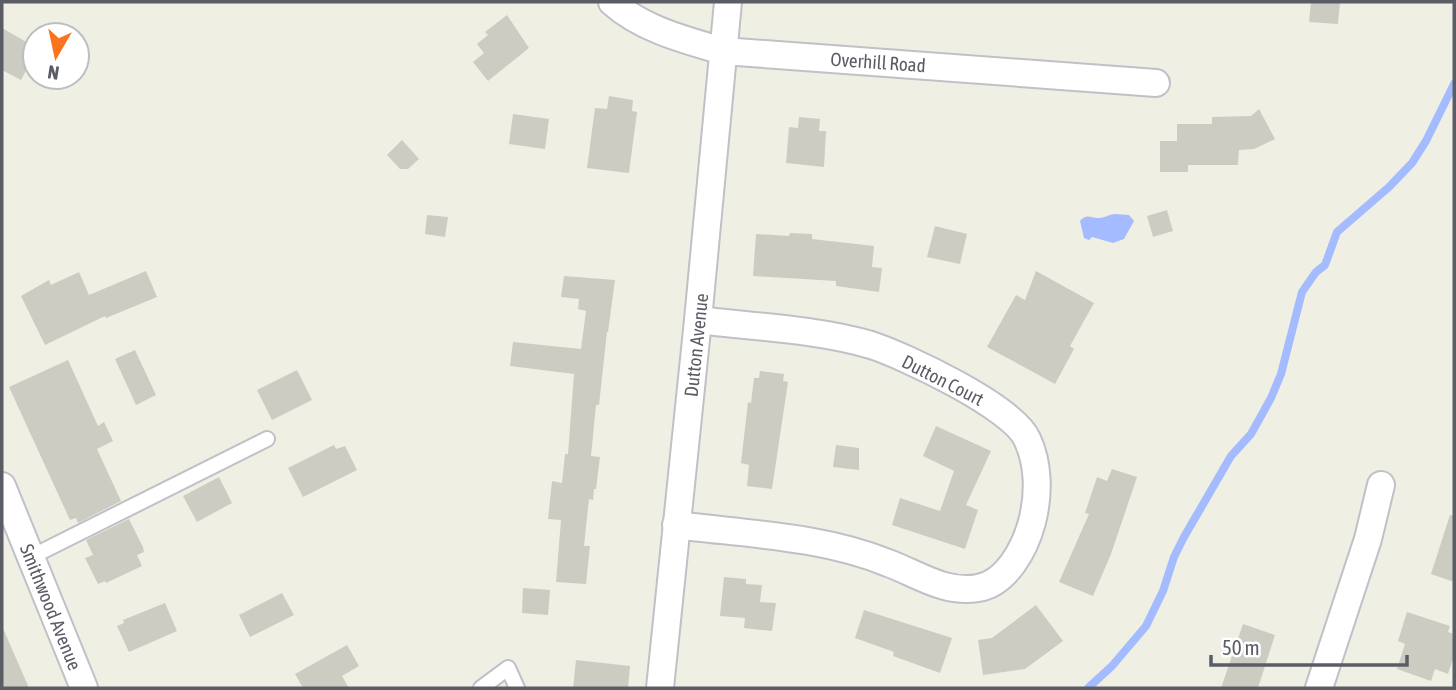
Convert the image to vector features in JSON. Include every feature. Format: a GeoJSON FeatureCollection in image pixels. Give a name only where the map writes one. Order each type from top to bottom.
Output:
{"type":"FeatureCollection","features":[{"type":"Feature","properties":{"kind":"street","name":"Overhill Road"},"geometry":{"type":"LineString","coordinates":[[612,2],[625,13],[676,37],[723,51],[1156,83]]}},
{"type":"Feature","properties":{"kind":"street","name":"Dutton Avenue"},"geometry":{"type":"LineString","coordinates":[[660,688],[728,2]]}},
{"type":"Feature","properties":{"kind":"street","name":"Dutton Court"},"geometry":{"type":"LineString","coordinates":[[676,525],[847,548],[888,562],[937,585],[958,589],[981,588],[1004,575],[1022,550],[1032,522],[1037,490],[1035,462],[1027,436],[972,391],[871,345],[815,334],[698,320]]}},
{"type":"Feature","properties":{"kind":"street"},"geometry":{"type":"LineString","coordinates":[[1320,688],[1364,552],[1381,485]]}},
{"type":"Feature","properties":{"kind":"street","name":"Smithwood Avenue"},"geometry":{"type":"LineString","coordinates":[[2,486],[84,688]]}},
{"type":"Feature","properties":{"kind":"lane"},"geometry":{"type":"LineString","coordinates":[[31,557],[267,439]]}},
{"type":"Feature","properties":{"kind":"lane"},"geometry":{"type":"LineString","coordinates":[[481,688],[508,668],[517,688]]}},
{"type":"Feature","properties":{"kind":"water"},"geometry":{"type":"Polygon","coordinates":[[[1114,214],[1129,215],[1134,221],[1124,239],[1113,243],[1092,237],[1089,240],[1084,238],[1080,221],[1082,219],[1114,214]]]}},
{"type":"Feature","properties":{"kind":"building"},"geometry":{"type":"Polygon","coordinates":[[[1311,2],[1340,2],[1338,24],[1309,22],[1311,2]]]}},
{"type":"Feature","properties":{"kind":"building"},"geometry":{"type":"Polygon","coordinates":[[[507,15],[529,48],[488,81],[473,62],[484,53],[477,44],[488,35],[485,32],[507,15]]]}},
{"type":"Feature","properties":{"kind":"building"},"geometry":{"type":"Polygon","coordinates":[[[2,28],[21,39],[21,80],[2,70],[2,28]]]}},
{"type":"Feature","properties":{"kind":"building"},"geometry":{"type":"Polygon","coordinates":[[[609,96],[633,100],[632,111],[637,112],[629,173],[587,168],[595,108],[607,109],[609,96]]]}},
{"type":"Feature","properties":{"kind":"building"},"geometry":{"type":"Polygon","coordinates":[[[1259,109],[1275,139],[1254,149],[1239,150],[1238,165],[1188,165],[1188,172],[1160,172],[1160,141],[1177,141],[1177,124],[1212,124],[1212,117],[1251,116],[1259,109]]]}},
{"type":"Feature","properties":{"kind":"building"},"geometry":{"type":"Polygon","coordinates":[[[513,114],[549,119],[545,149],[509,144],[513,114]]]}},
{"type":"Feature","properties":{"kind":"building"},"geometry":{"type":"Polygon","coordinates":[[[799,117],[820,119],[819,131],[826,131],[824,167],[786,163],[789,127],[798,128],[799,117]]]}},
{"type":"Feature","properties":{"kind":"building"},"geometry":{"type":"Polygon","coordinates":[[[402,140],[419,159],[408,169],[400,169],[387,155],[402,140]]]}},
{"type":"Feature","properties":{"kind":"building"},"geometry":{"type":"Polygon","coordinates":[[[1167,210],[1173,231],[1153,237],[1147,216],[1167,210]]]}},
{"type":"Feature","properties":{"kind":"building"},"geometry":{"type":"Polygon","coordinates":[[[427,215],[448,217],[445,237],[425,234],[427,215]]]}},
{"type":"Feature","properties":{"kind":"building"},"geometry":{"type":"Polygon","coordinates":[[[935,226],[967,234],[960,264],[927,257],[935,226]]]}},
{"type":"Feature","properties":{"kind":"building"},"geometry":{"type":"Polygon","coordinates":[[[790,233],[812,234],[812,239],[874,246],[872,267],[882,268],[879,292],[836,286],[836,281],[753,276],[756,234],[789,236],[790,233]]]}},
{"type":"Feature","properties":{"kind":"building"},"geometry":{"type":"Polygon","coordinates":[[[146,271],[157,297],[106,318],[105,316],[45,345],[21,296],[49,280],[51,285],[79,272],[89,295],[146,271]]]}},
{"type":"Feature","properties":{"kind":"building"},"geometry":{"type":"Polygon","coordinates":[[[1036,271],[1094,303],[1070,346],[1074,349],[1055,384],[987,347],[1016,295],[1025,300],[1036,271]]]}},
{"type":"Feature","properties":{"kind":"building"},"geometry":{"type":"Polygon","coordinates":[[[564,276],[615,280],[591,456],[600,457],[596,489],[593,500],[589,499],[584,546],[590,546],[586,584],[556,582],[561,520],[548,519],[552,481],[562,483],[565,454],[568,454],[574,374],[510,366],[513,342],[581,349],[586,311],[578,309],[579,299],[561,297],[564,276]]]}},
{"type":"Feature","properties":{"kind":"building"},"geometry":{"type":"Polygon","coordinates":[[[135,350],[156,395],[136,405],[115,359],[135,350]]]}},
{"type":"Feature","properties":{"kind":"building"},"geometry":{"type":"Polygon","coordinates":[[[68,360],[98,426],[104,422],[113,441],[97,449],[121,501],[78,523],[76,518],[70,520],[9,387],[68,360]]]}},
{"type":"Feature","properties":{"kind":"building"},"geometry":{"type":"Polygon","coordinates":[[[297,370],[312,400],[272,420],[257,390],[297,370]]]}},
{"type":"Feature","properties":{"kind":"building"},"geometry":{"type":"Polygon","coordinates":[[[760,371],[784,374],[783,381],[788,382],[772,489],[747,486],[749,465],[741,463],[748,402],[751,403],[754,378],[759,378],[760,371]]]}},
{"type":"Feature","properties":{"kind":"building"},"geometry":{"type":"Polygon","coordinates":[[[936,426],[991,451],[966,505],[978,510],[965,549],[892,525],[900,498],[940,511],[954,471],[923,456],[936,426]]]}},
{"type":"Feature","properties":{"kind":"building"},"geometry":{"type":"Polygon","coordinates":[[[334,445],[336,449],[345,446],[357,470],[303,497],[288,468],[334,445]]]}},
{"type":"Feature","properties":{"kind":"building"},"geometry":{"type":"Polygon","coordinates":[[[836,445],[859,448],[859,470],[833,467],[836,445]]]}},
{"type":"Feature","properties":{"kind":"building"},"geometry":{"type":"Polygon","coordinates":[[[1112,469],[1137,477],[1111,554],[1093,596],[1059,582],[1089,514],[1085,513],[1097,477],[1107,481],[1112,469]]]}},
{"type":"Feature","properties":{"kind":"building"},"geometry":{"type":"Polygon","coordinates":[[[219,477],[232,503],[197,522],[183,496],[219,477]]]}},
{"type":"Feature","properties":{"kind":"building"},"geometry":{"type":"Polygon","coordinates":[[[1450,515],[1454,516],[1454,582],[1431,574],[1450,515]]]}},
{"type":"Feature","properties":{"kind":"building"},"geometry":{"type":"Polygon","coordinates":[[[129,519],[143,547],[144,552],[137,555],[142,566],[106,583],[105,581],[98,584],[85,558],[93,555],[86,540],[129,519]]]}},
{"type":"Feature","properties":{"kind":"building"},"geometry":{"type":"Polygon","coordinates":[[[724,577],[746,579],[746,584],[762,585],[760,602],[776,603],[772,631],[744,628],[745,618],[720,616],[724,577]]]}},
{"type":"Feature","properties":{"kind":"building"},"geometry":{"type":"Polygon","coordinates":[[[523,588],[550,590],[548,615],[522,613],[523,588]]]}},
{"type":"Feature","properties":{"kind":"building"},"geometry":{"type":"Polygon","coordinates":[[[282,593],[294,615],[250,637],[239,615],[282,593]]]}},
{"type":"Feature","properties":{"kind":"building"},"geometry":{"type":"Polygon","coordinates":[[[165,603],[177,631],[129,652],[117,626],[124,623],[123,620],[165,603]]]}},
{"type":"Feature","properties":{"kind":"building"},"geometry":{"type":"Polygon","coordinates":[[[1036,605],[1063,641],[1025,669],[983,675],[978,640],[992,638],[1036,605]]]}},
{"type":"Feature","properties":{"kind":"building"},"geometry":{"type":"Polygon","coordinates":[[[864,610],[952,638],[940,673],[893,656],[894,652],[855,638],[864,610]]]}},
{"type":"Feature","properties":{"kind":"building"},"geometry":{"type":"Polygon","coordinates":[[[1407,612],[1450,626],[1448,632],[1454,634],[1454,656],[1448,674],[1435,669],[1431,681],[1397,669],[1405,644],[1398,641],[1407,612]]]}},
{"type":"Feature","properties":{"kind":"building"},"geometry":{"type":"Polygon","coordinates":[[[1243,624],[1275,635],[1258,688],[1221,688],[1243,624]]]}},
{"type":"Feature","properties":{"kind":"building"},"geometry":{"type":"Polygon","coordinates":[[[2,626],[29,688],[2,688],[2,626]]]}},
{"type":"Feature","properties":{"kind":"building"},"geometry":{"type":"Polygon","coordinates":[[[347,645],[359,666],[342,676],[349,688],[303,688],[295,674],[347,645]]]}},
{"type":"Feature","properties":{"kind":"building"},"geometry":{"type":"Polygon","coordinates":[[[576,660],[630,666],[628,688],[573,688],[576,660]]]}},
{"type":"Feature","properties":{"kind":"waterway"},"geometry":{"type":"LineString","coordinates":[[1088,688],[1112,666],[1146,626],[1184,537],[1231,456],[1251,434],[1271,398],[1281,374],[1302,292],[1316,272],[1325,265],[1337,232],[1412,163],[1454,84]]}}]}
